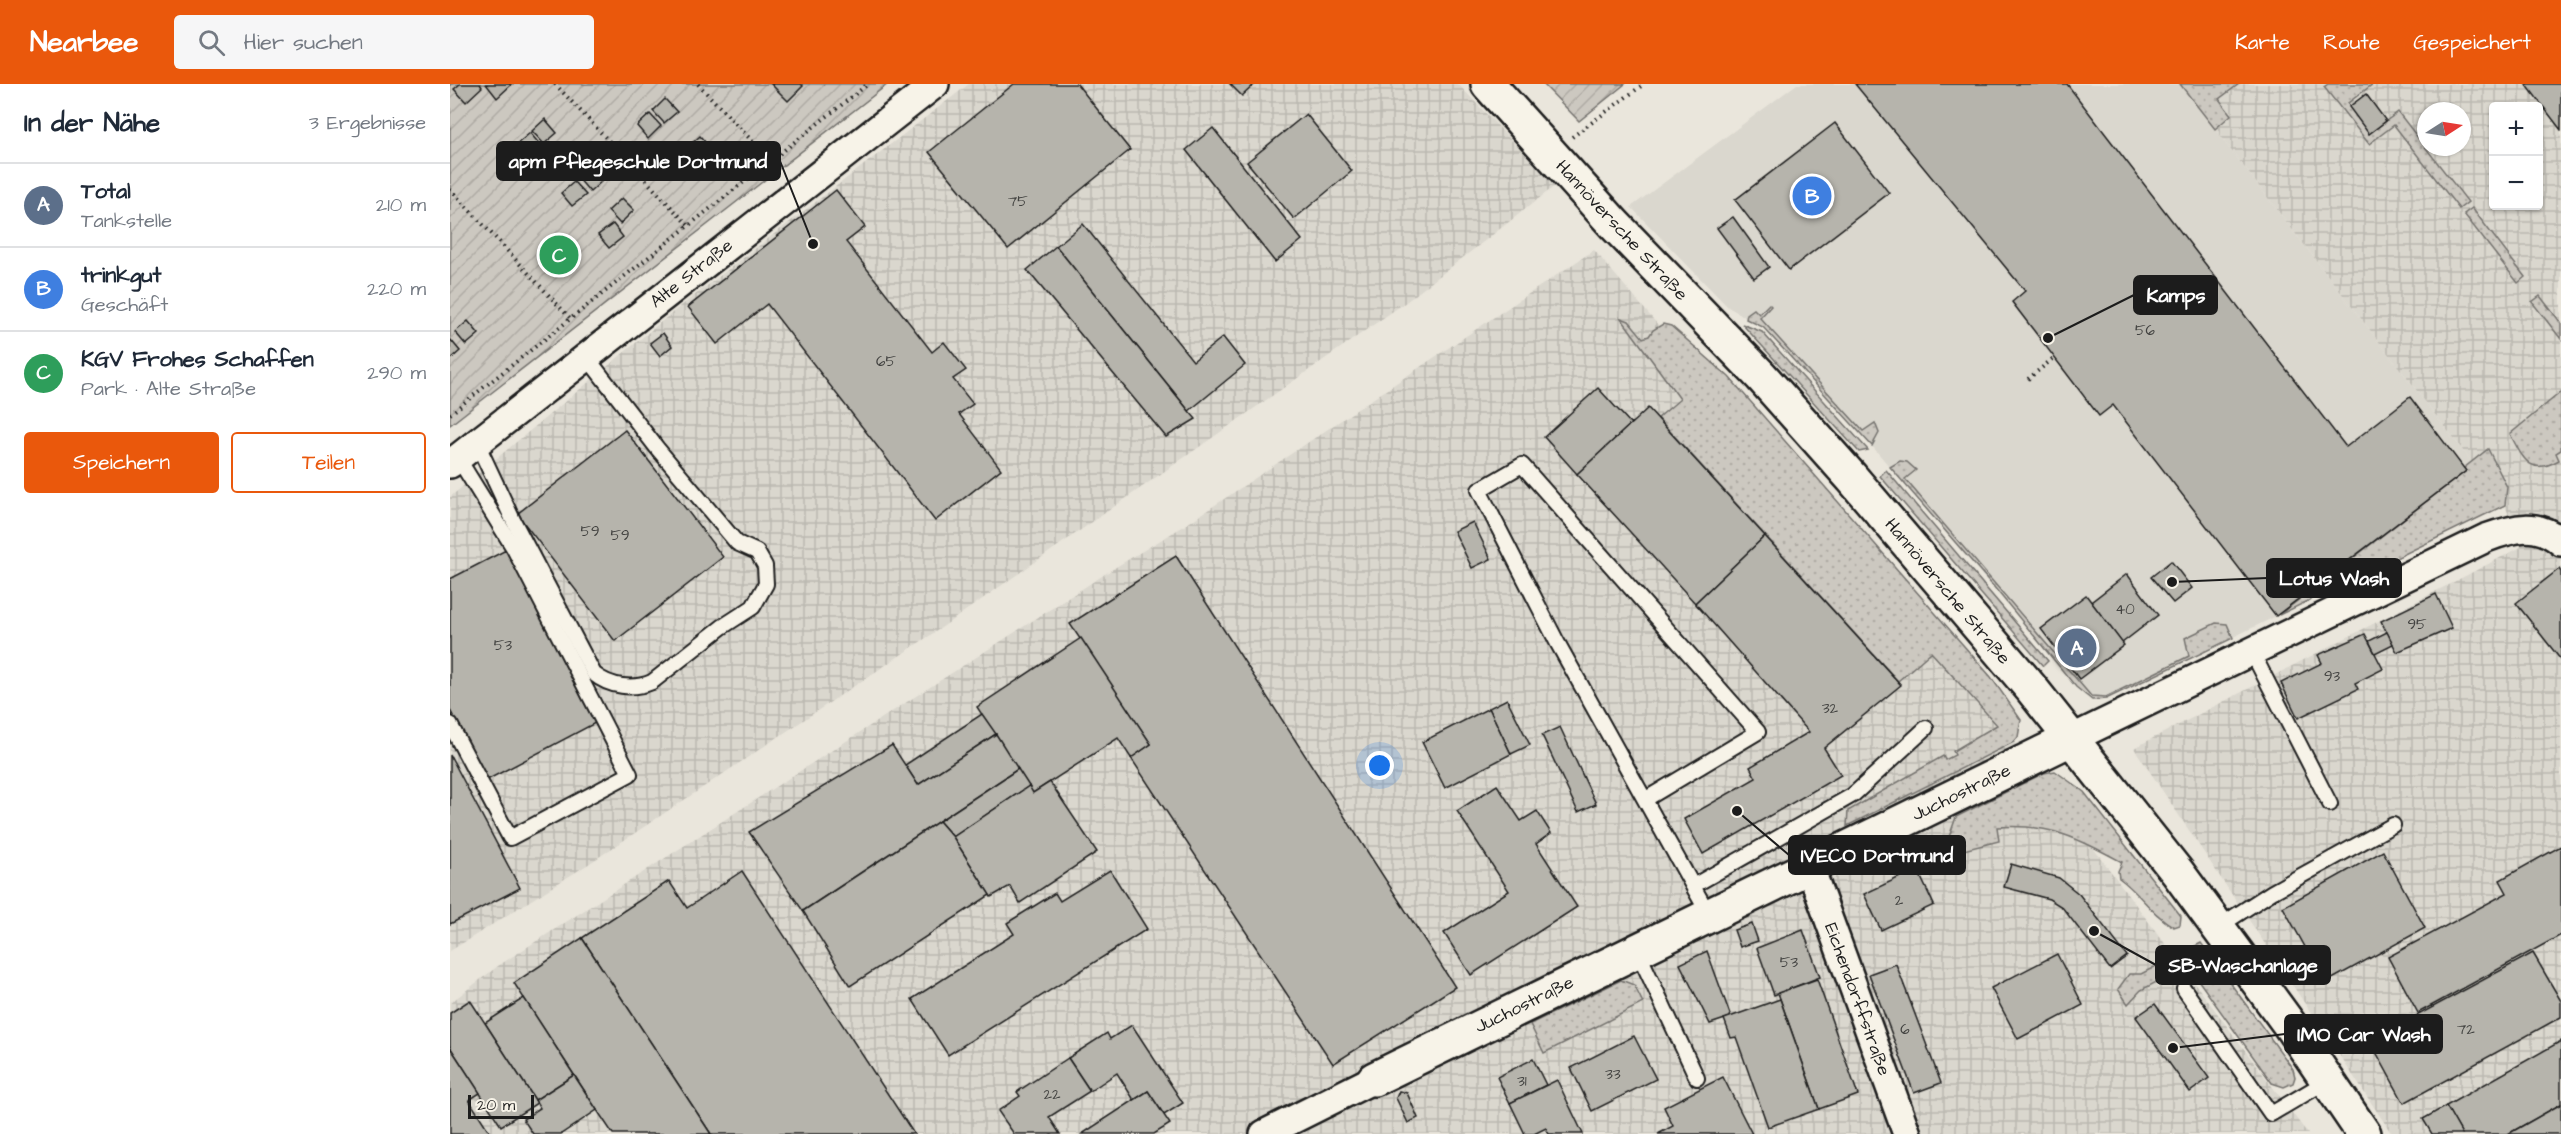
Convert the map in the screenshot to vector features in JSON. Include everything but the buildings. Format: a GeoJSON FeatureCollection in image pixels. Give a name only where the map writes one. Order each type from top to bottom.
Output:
{"type":"FeatureCollection","features":[{"type":"Feature","properties":{"kind":"main road","name":"Hannöversche Straße"},"geometry":{"type":"LineString","coordinates":[[1488,84],[1620,231],[1761,376],[1852,477],[1985,633],[2218,927],[2364,1134]]}},
{"type":"Feature","properties":{"kind":"main road","name":"Juchostraße"},"geometry":{"type":"LineString","coordinates":[[1374,1079],[2071,739]]}},
{"type":"Feature","properties":{"kind":"street","name":"Alte Straße"},"geometry":{"type":"LineString","coordinates":[[462,455],[935,84]]}},
{"type":"Feature","properties":{"kind":"street","name":"Juchostraße"},"geometry":{"type":"LineString","coordinates":[[2071,739],[2486,538],[2514,528],[2533,527],[2551,533],[2561,542]]}},
{"type":"Feature","properties":{"kind":"street","name":"Eichendorffstraße"},"geometry":{"type":"LineString","coordinates":[[1809,865],[1907,1134]]}},
{"type":"Feature","properties":{"kind":"street","name":"Juchostraße"},"geometry":{"type":"LineString","coordinates":[[1264,1134],[1374,1079]]}},
{"type":"Feature","properties":{"kind":"lane"},"geometry":{"type":"LineString","coordinates":[[462,455],[524,541],[594,674],[603,681],[627,687],[652,682],[722,627],[745,614],[761,596],[766,584],[765,566],[757,552],[737,543],[657,448],[586,356]]}},
{"type":"Feature","properties":{"kind":"lane"},"geometry":{"type":"LineString","coordinates":[[450,724],[510,838],[630,774],[513,547],[462,455]]}},
{"type":"Feature","properties":{"kind":"lane"},"geometry":{"type":"LineString","coordinates":[[1646,799],[1758,732],[1522,465],[1479,490],[1557,642],[1709,915]]}},
{"type":"Feature","properties":{"kind":"lane"},"geometry":{"type":"LineString","coordinates":[[2253,652],[2330,804]]}},
{"type":"Feature","properties":{"kind":"lane"},"geometry":{"type":"LineString","coordinates":[[1693,886],[1853,795],[1926,728]]}},
{"type":"Feature","properties":{"kind":"lane"},"geometry":{"type":"LineString","coordinates":[[2218,927],[2272,892],[2393,825]]}},
{"type":"Feature","properties":{"kind":"lane"},"geometry":{"type":"LineString","coordinates":[[1637,950],[1697,1078]]}},
{"type":"Feature","properties":{"kind":"lane"},"geometry":{"type":"LineString","coordinates":[[2184,989],[2271,1114],[2327,1081]]}},
{"type":"Feature","properties":{"kind":"path"},"geometry":{"type":"LineString","coordinates":[[555,84],[688,225]]}},
{"type":"Feature","properties":{"kind":"path"},"geometry":{"type":"LineString","coordinates":[[698,84],[771,161]]}},
{"type":"Feature","properties":{"kind":"path"},"geometry":{"type":"LineString","coordinates":[[450,414],[868,84]]}},
{"type":"Feature","properties":{"kind":"path"},"geometry":{"type":"LineString","coordinates":[[1551,154],[1644,84]]}},
{"type":"Feature","properties":{"kind":"path"},"geometry":{"type":"LineString","coordinates":[[450,189],[570,318]]}},
{"type":"Feature","properties":{"kind":"path"},"geometry":{"type":"LineString","coordinates":[[2028,379],[2055,357]]}},
{"type":"Feature","properties":{"kind":"shaded area"},"geometry":{"type":"Polygon","coordinates":[[[450,84],[888,84],[450,425],[450,84]]]}},
{"type":"Feature","properties":{"kind":"shaded area"},"geometry":{"type":"Polygon","coordinates":[[[969,84],[1458,84],[1555,186],[1406,302],[941,628],[587,865],[450,951],[450,497],[673,312],[969,84]]]}},
{"type":"Feature","properties":{"kind":"shaded area"},"geometry":{"type":"Polygon","coordinates":[[[1543,84],[1625,84],[1579,121],[1543,84]]]}},
{"type":"Feature","properties":{"kind":"shaded area"},"geometry":{"type":"Polygon","coordinates":[[[1797,84],[2180,84],[2505,505],[2106,699],[2100,701],[2085,696],[1872,446],[1763,327],[1728,307],[1631,207],[1797,84]]]}},
{"type":"Feature","properties":{"kind":"shaded area"},"geometry":{"type":"Polygon","coordinates":[[[2180,84],[2561,84],[2561,1134],[2392,1134],[2134,748],[2521,547],[2505,505],[2180,84]]]}},
{"type":"Feature","properties":{"kind":"shaded area"},"geometry":{"type":"Polygon","coordinates":[[[2180,84],[2239,84],[2219,99],[2231,115],[2215,129],[2180,84]]]}},
{"type":"Feature","properties":{"kind":"shaded area"},"geometry":{"type":"Polygon","coordinates":[[[2328,84],[2373,84],[2348,103],[2369,134],[2398,112],[2417,136],[2417,155],[2394,125],[2369,144],[2324,87],[2328,84]]]}},
{"type":"Feature","properties":{"kind":"shaded area"},"geometry":{"type":"Polygon","coordinates":[[[2418,156],[2432,156],[2468,202],[2459,209],[2418,156]]]}},
{"type":"Feature","properties":{"kind":"shaded area"},"geometry":{"type":"Polygon","coordinates":[[[2472,208],[2525,277],[2518,283],[2464,214],[2472,208]]]}},
{"type":"Feature","properties":{"kind":"shaded area"},"geometry":{"type":"Polygon","coordinates":[[[1594,250],[2009,736],[2308,1134],[450,1134],[450,1003],[498,966],[1116,567],[1184,526],[1594,250]]]}},
{"type":"Feature","properties":{"kind":"shaded area"},"geometry":{"type":"Polygon","coordinates":[[[2540,296],[2561,323],[2561,339],[2532,302],[2540,296]]]}},
{"type":"Feature","properties":{"kind":"shaded area"},"geometry":{"type":"Polygon","coordinates":[[[1769,304],[1771,306],[1760,318],[1863,431],[1875,423],[1879,433],[1872,446],[1763,327],[1746,319],[1747,314],[1754,309],[1759,314],[1769,304]]]}},
{"type":"Feature","properties":{"kind":"shaded area"},"geometry":{"type":"Polygon","coordinates":[[[1621,318],[1629,321],[1643,338],[1649,336],[1653,330],[1663,324],[1671,326],[1729,377],[1991,677],[2021,720],[2018,737],[2014,742],[1847,826],[1848,811],[1943,756],[1945,760],[1955,755],[1953,751],[1997,725],[1931,652],[1898,681],[1658,418],[1680,399],[1621,318]]]}},
{"type":"Feature","properties":{"kind":"shaded area"},"geometry":{"type":"Polygon","coordinates":[[[1742,324],[1762,332],[1868,450],[1859,452],[1742,324]]]}},
{"type":"Feature","properties":{"kind":"shaded area"},"geometry":{"type":"Polygon","coordinates":[[[2561,392],[2561,450],[2556,453],[2559,460],[2549,465],[2534,466],[2523,457],[2510,434],[2561,392]]]}},
{"type":"Feature","properties":{"kind":"shaded area"},"geometry":{"type":"Polygon","coordinates":[[[2488,449],[2507,487],[2505,505],[2279,615],[2466,471],[2464,468],[2488,449]]]}},
{"type":"Feature","properties":{"kind":"shaded area"},"geometry":{"type":"Polygon","coordinates":[[[1900,461],[1907,462],[1916,470],[1905,479],[2091,696],[2106,697],[2189,656],[2185,638],[2216,623],[2227,624],[2233,638],[2106,699],[2092,700],[2076,687],[1994,587],[1890,467],[1900,461]]]}},
{"type":"Feature","properties":{"kind":"shaded area"},"geometry":{"type":"Polygon","coordinates":[[[1886,470],[2048,661],[2043,666],[1880,476],[1886,470]]]}},
{"type":"Feature","properties":{"kind":"shaded area"},"geometry":{"type":"Polygon","coordinates":[[[2055,771],[2084,792],[2181,916],[2180,925],[2174,927],[2166,922],[2119,878],[2118,871],[2122,862],[2062,834],[2032,827],[1997,827],[1999,841],[1956,852],[1948,840],[1956,817],[2044,773],[2055,771]]]}},
{"type":"Feature","properties":{"kind":"shaded area"},"geometry":{"type":"Polygon","coordinates":[[[2201,943],[2293,1069],[2295,1077],[2293,1083],[2284,1087],[2272,1083],[2196,977],[2170,975],[2141,990],[2128,1004],[2118,989],[2129,974],[2141,974],[2201,943]]]}},
{"type":"Feature","properties":{"kind":"shaded area"},"geometry":{"type":"Polygon","coordinates":[[[1621,980],[1634,985],[1643,1003],[1544,1053],[1530,1024],[1621,980]]]}},
{"type":"Feature","properties":{"kind":"place","name":"trinkgut"},"geometry":{"type":"Point","coordinates":[1812,196]}},
{"type":"Feature","properties":{"kind":"place","name":"apm Pflegeschule Dortmund"},"geometry":{"type":"Point","coordinates":[813,244]}},
{"type":"Feature","properties":{"kind":"place","name":"KGV Frohes Schaffen"},"geometry":{"type":"Point","coordinates":[559,255]}},
{"type":"Feature","properties":{"kind":"place","name":"Kamps"},"geometry":{"type":"Point","coordinates":[2048,338]}},
{"type":"Feature","properties":{"kind":"place","name":"Lotus Wash"},"geometry":{"type":"Point","coordinates":[2172,582]}},
{"type":"Feature","properties":{"kind":"place","name":"Total"},"geometry":{"type":"Point","coordinates":[2077,648]}},
{"type":"Feature","properties":{"kind":"place","name":"IVECO Dortmund"},"geometry":{"type":"Point","coordinates":[1737,811]}},
{"type":"Feature","properties":{"kind":"place","name":"SB-Waschanlage"},"geometry":{"type":"Point","coordinates":[2094,931]}},
{"type":"Feature","properties":{"kind":"place","name":"IMO Car Wash"},"geometry":{"type":"Point","coordinates":[2173,1048]}}]}
